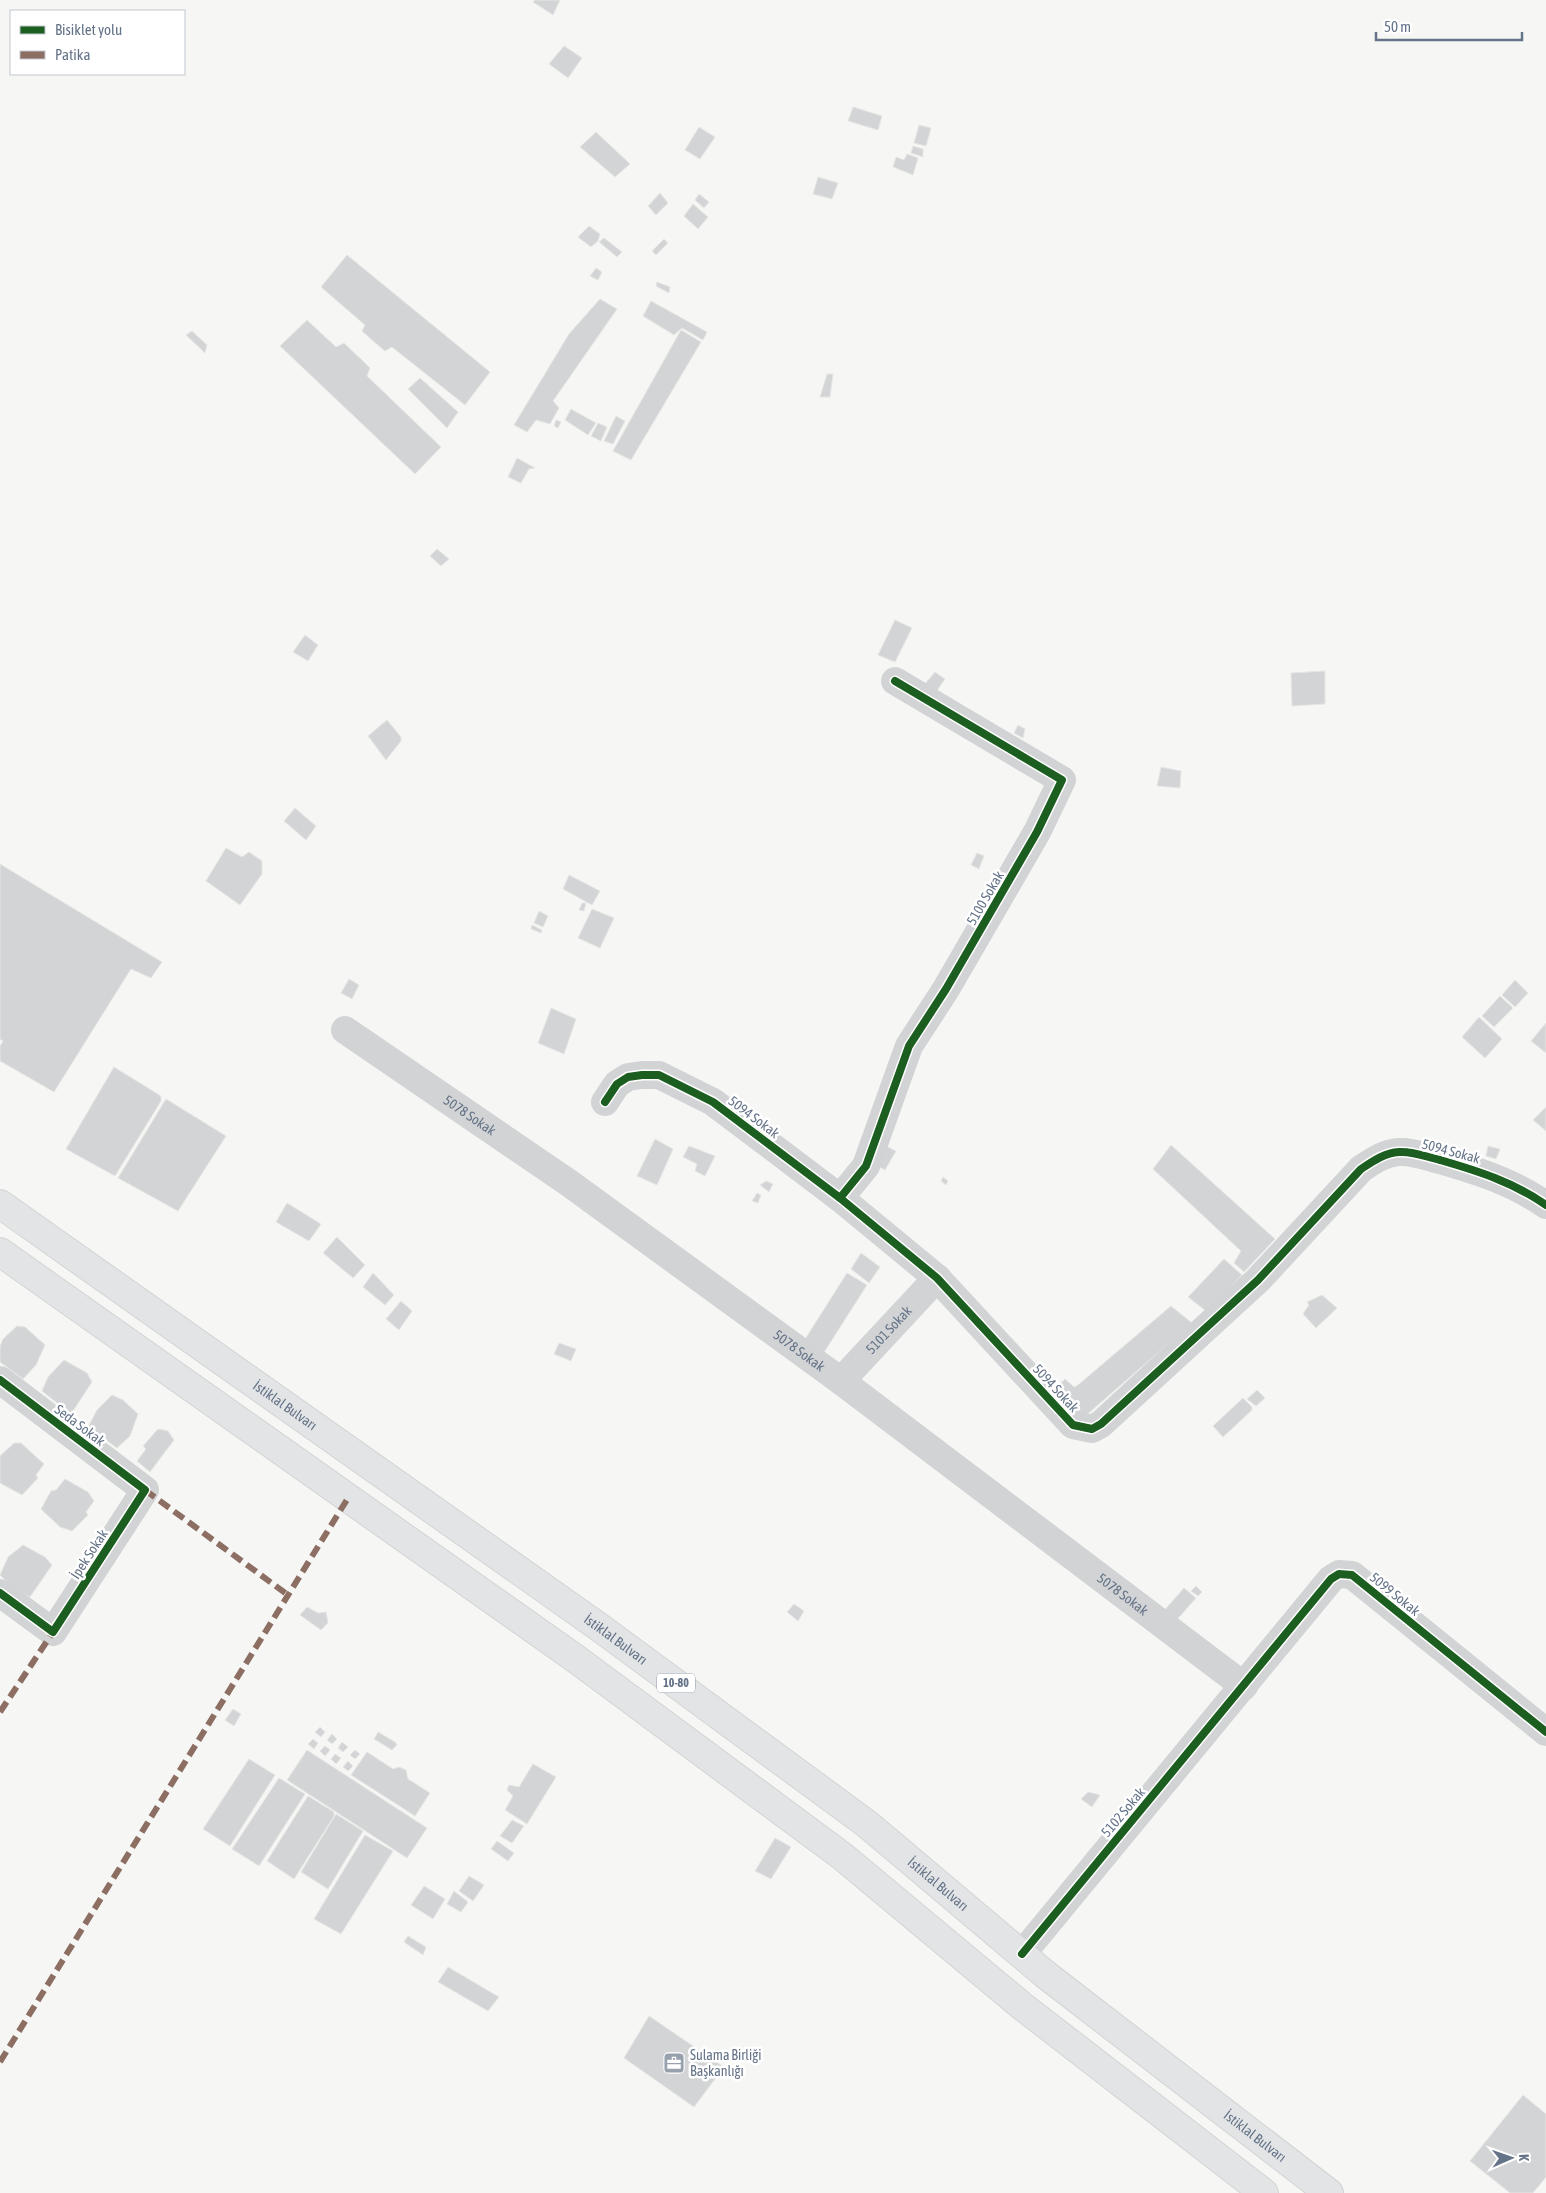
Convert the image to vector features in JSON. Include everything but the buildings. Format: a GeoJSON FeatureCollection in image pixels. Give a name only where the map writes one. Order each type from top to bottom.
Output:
{"type":"FeatureCollection","features":[{"type":"Feature","properties":{"kind":"main road","name":"İstiklal Bulvarı"},"geometry":{"type":"LineString","coordinates":[[0,1204],[599,1627],[867,1824],[1022,1954],[1329,2193]]}},
{"type":"Feature","properties":{"kind":"main road"},"geometry":{"type":"LineString","coordinates":[[0,1252],[568,1653],[842,1856],[1022,2006],[1264,2193]]}},
{"type":"Feature","properties":{"kind":"street","name":"5100 Sokak"},"geometry":{"type":"LineString","coordinates":[[840,1198],[866,1166],[909,1046],[946,989],[1037,832],[1062,780],[895,681]]}},
{"type":"Feature","properties":{"kind":"street","name":"5078 Sokak"},"geometry":{"type":"LineString","coordinates":[[345,1030],[569,1183],[841,1381],[1244,1686]]}},
{"type":"Feature","properties":{"kind":"street","name":"5094 Sokak"},"geometry":{"type":"LineString","coordinates":[[605,1102],[617,1084],[628,1077],[660,1075],[713,1102],[840,1198],[937,1278],[1073,1425],[1092,1429],[1101,1424],[1258,1280],[1361,1168],[1374,1160],[1388,1154],[1402,1152],[1418,1154],[1486,1174],[1523,1189],[1546,1205]]}},
{"type":"Feature","properties":{"kind":"street","name":"5101 Sokak"},"geometry":{"type":"LineString","coordinates":[[841,1381],[937,1278]]}},
{"type":"Feature","properties":{"kind":"street","name":"Seda Sokak"},"geometry":{"type":"LineString","coordinates":[[0,1380],[145,1490]]}},
{"type":"Feature","properties":{"kind":"street","name":"İpek Sokak"},"geometry":{"type":"LineString","coordinates":[[0,1593],[53,1632],[145,1490]]}},
{"type":"Feature","properties":{"kind":"street","name":"5099 Sokak"},"geometry":{"type":"LineString","coordinates":[[1244,1686],[1330,1579],[1339,1574],[1352,1575],[1546,1732]]}},
{"type":"Feature","properties":{"kind":"street","name":"5102 Sokak"},"geometry":{"type":"LineString","coordinates":[[1022,1954],[1244,1686]]}},
{"type":"Feature","properties":{"kind":"marked path"},"geometry":{"type":"LineString","coordinates":[[145,1490],[288,1595]]}},
{"type":"Feature","properties":{"kind":"marked path"},"geometry":{"type":"LineString","coordinates":[[0,2062],[348,1498]]}},
{"type":"Feature","properties":{"kind":"marked path"},"geometry":{"type":"LineString","coordinates":[[0,1712],[53,1632]]}},
{"type":"Feature","properties":{"kind":"cycle path"},"geometry":{"type":"LineString","coordinates":[[840,1198],[866,1166],[909,1046],[946,989],[1037,832],[1062,780],[895,681]]}},
{"type":"Feature","properties":{"kind":"cycle path"},"geometry":{"type":"LineString","coordinates":[[605,1102],[617,1084],[628,1077],[642,1075],[659,1075],[713,1102],[840,1198],[937,1278],[1073,1425],[1092,1429],[1101,1424],[1258,1280],[1361,1169],[1379,1158],[1388,1154],[1404,1152],[1440,1160],[1482,1173],[1508,1184],[1546,1205]]}},
{"type":"Feature","properties":{"kind":"cycle path"},"geometry":{"type":"LineString","coordinates":[[0,1380],[145,1490],[53,1632],[0,1593]]}},
{"type":"Feature","properties":{"kind":"cycle path"},"geometry":{"type":"LineString","coordinates":[[1022,1954],[1331,1579],[1339,1574],[1352,1575],[1546,1732]]}},
{"type":"Feature","properties":{"kind":"place","name":"Sulama Birliği Başkanlığı"},"geometry":{"type":"Point","coordinates":[674,2063]}}]}
